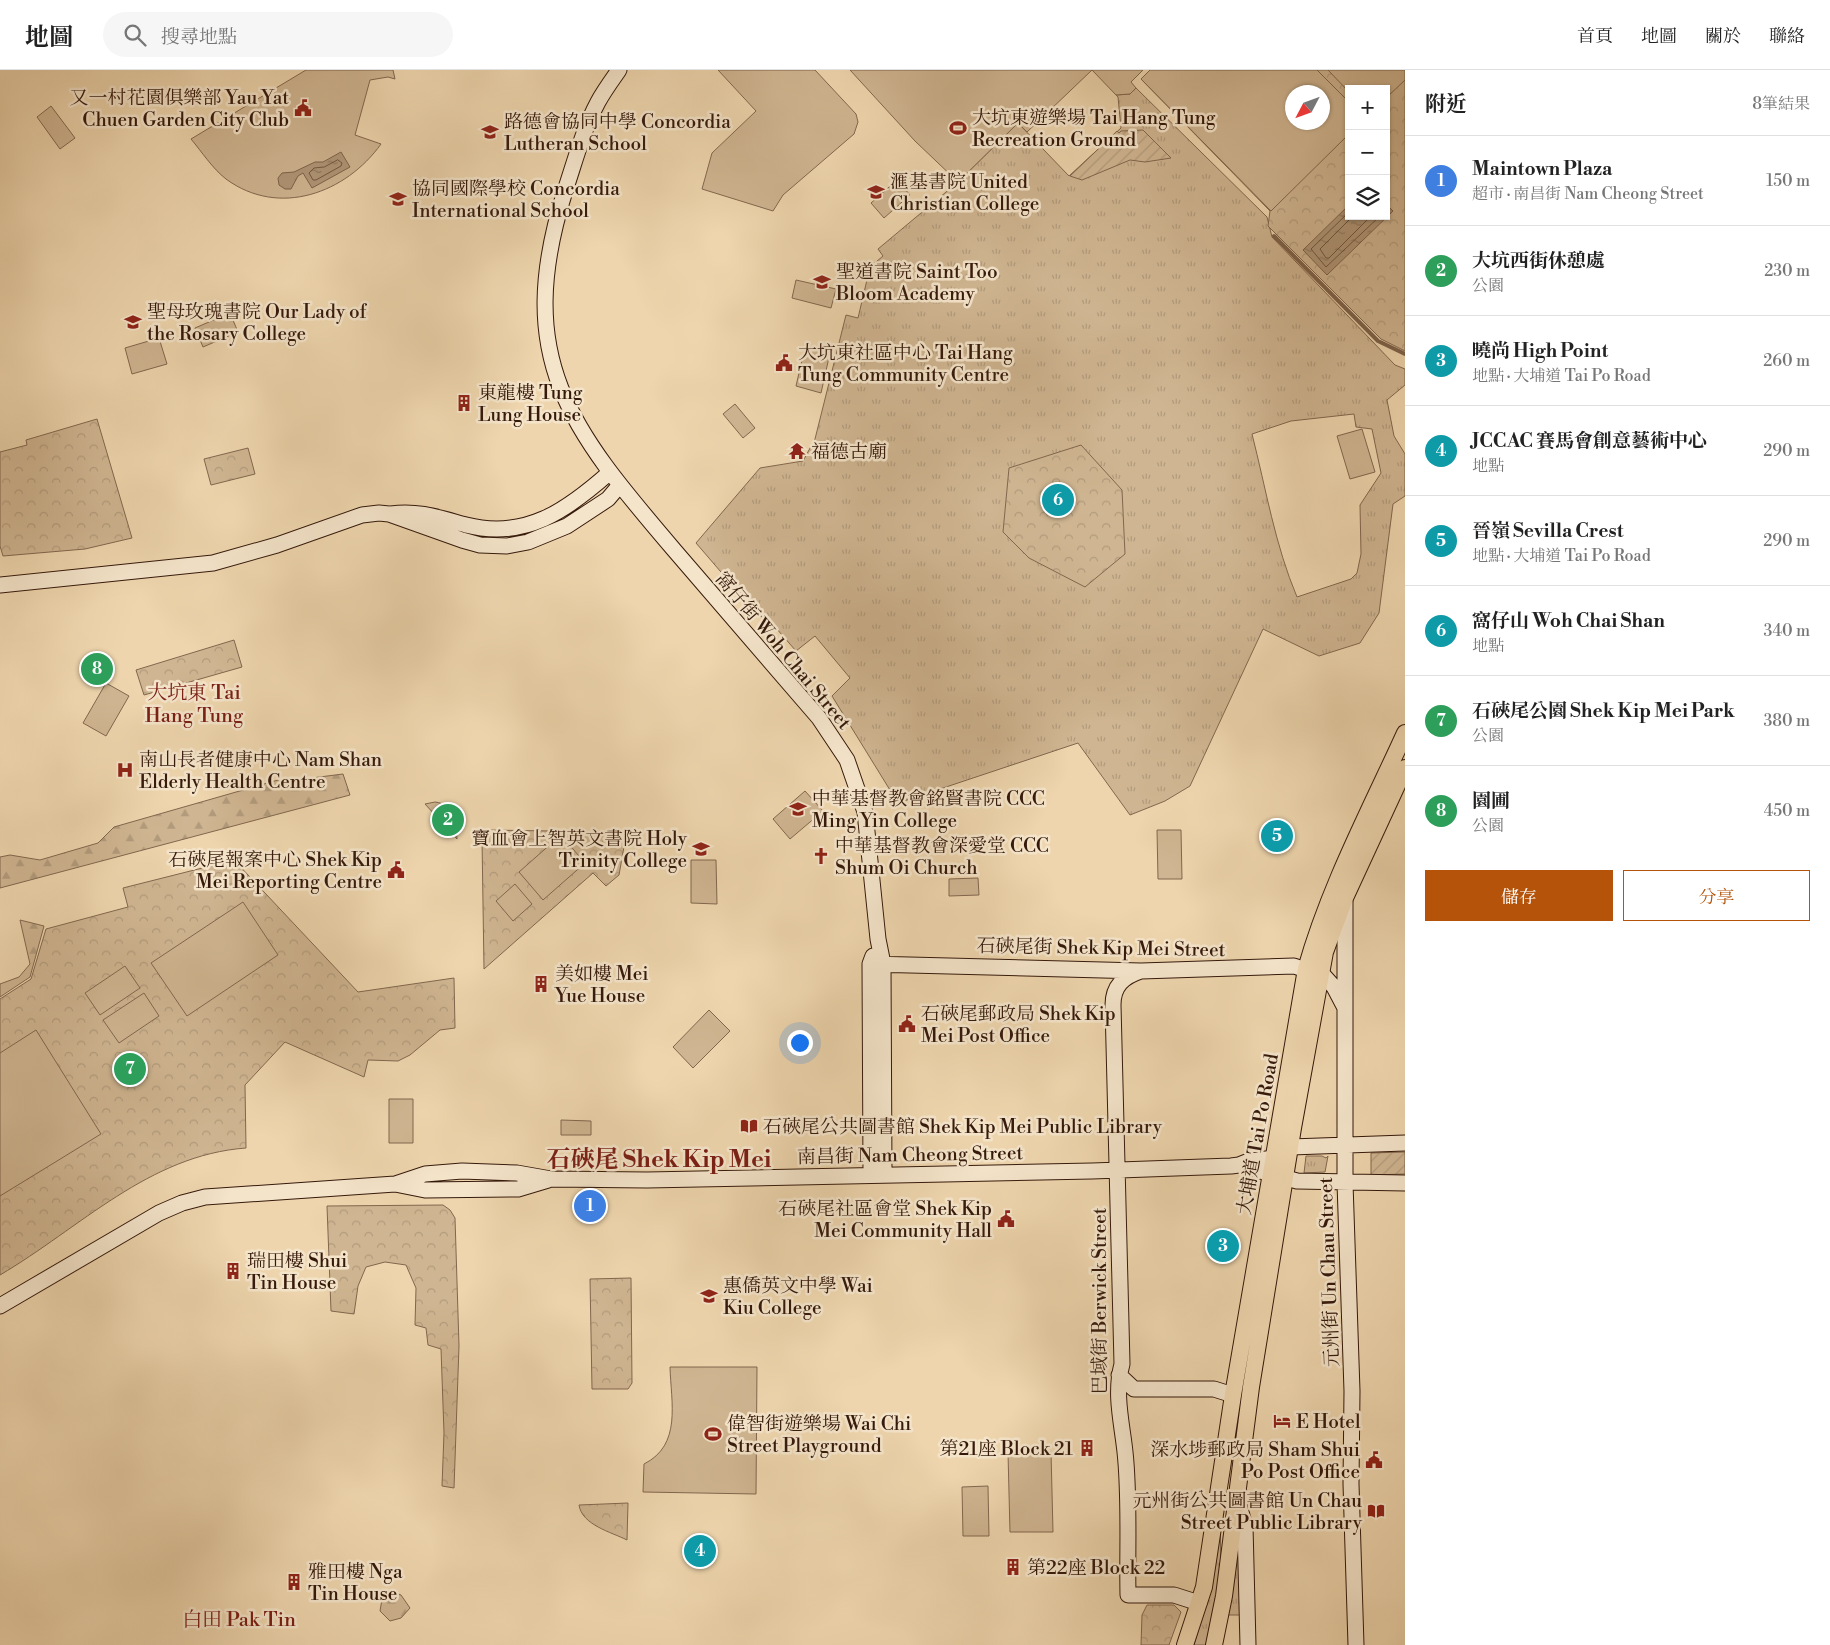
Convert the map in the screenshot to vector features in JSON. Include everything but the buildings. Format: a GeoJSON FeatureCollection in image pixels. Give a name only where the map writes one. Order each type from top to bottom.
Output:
{"type":"FeatureCollection","features":[{"type":"Feature","properties":{"kind":"main road","name":"窩仔街 Woh Chai Street"},"geometry":{"type":"LineString","coordinates":[[619,70],[598,102],[577,153],[554,231],[548,266],[544,309],[551,357],[565,400],[578,426],[609,473],[819,718],[847,760],[865,812],[878,939],[876,964],[878,1174]]}},
{"type":"Feature","properties":{"kind":"main road"},"geometry":{"type":"LineString","coordinates":[[0,585],[212,563],[277,545],[362,515],[417,512],[484,529],[514,529],[533,524],[557,512],[587,492],[609,473]]}},
{"type":"Feature","properties":{"kind":"main road"},"geometry":{"type":"LineString","coordinates":[[389,514],[480,545],[507,546],[528,542],[566,526],[608,499],[619,486]]}},
{"type":"Feature","properties":{"kind":"main road","name":"大埔道 Tai Po Road"},"geometry":{"type":"LineString","coordinates":[[1185,1645],[1204,1587],[1233,1395],[1278,1176],[1291,1148],[1316,937],[1338,882],[1405,733]]}},
{"type":"Feature","properties":{"kind":"main road","name":"大埔道 Tai Po Road"},"geometry":{"type":"LineString","coordinates":[[1214,1645],[1224,1596],[1278,1176],[1274,1158],[1313,971],[1345,898],[1401,788],[1405,768]]}},
{"type":"Feature","properties":{"kind":"main road","name":"元州街 Un Chau Street"},"geometry":{"type":"LineString","coordinates":[[1345,898],[1347,977],[1344,1006],[1345,1183],[1352,1391],[1351,1484],[1356,1645]]}},
{"type":"Feature","properties":{"kind":"main road","name":"石硤尾街 Shek Kip Mei Street"},"geometry":{"type":"LineString","coordinates":[[876,964],[1141,971],[1282,966],[1313,971]]}},
{"type":"Feature","properties":{"kind":"main road","name":"巴域街 Berwick Street"},"geometry":{"type":"LineString","coordinates":[[1141,971],[1128,976],[1118,985],[1114,991],[1113,1005],[1122,1364],[1119,1375],[1120,1424],[1125,1452],[1128,1595],[1174,1595],[1199,1603]]}},
{"type":"Feature","properties":{"kind":"main road"},"geometry":{"type":"LineString","coordinates":[[1313,971],[1330,982],[1344,1006]]}},
{"type":"Feature","properties":{"kind":"main road","name":"南昌街 Nam Cheong Street"},"geometry":{"type":"LineString","coordinates":[[1239,1166],[1249,1161],[1274,1158],[1291,1148],[1345,1144],[1405,1143]]}},
{"type":"Feature","properties":{"kind":"main road","name":"南昌街 Nam Cheong Street"},"geometry":{"type":"LineString","coordinates":[[0,1306],[159,1213],[182,1203],[205,1197],[395,1184],[425,1174],[452,1172],[517,1173],[551,1179],[647,1180],[1239,1166],[1297,1181],[1405,1183]]}},
{"type":"Feature","properties":{"kind":"main road"},"geometry":{"type":"LineString","coordinates":[[1119,1375],[1134,1389],[1214,1389],[1233,1395]]}},
{"type":"Feature","properties":{"kind":"main road","name":"大埔道 Tai Po Road"},"geometry":{"type":"LineString","coordinates":[[1236,1494],[1245,1526],[1248,1645]]}},
{"type":"Feature","properties":{"kind":"green space","name":"又一村花園俱樂部 Yau Yat Chuen Garden City Club"},"geometry":{"type":"Polygon","coordinates":[[[306,70],[393,70],[395,79],[388,77],[370,80],[355,135],[381,144],[349,176],[331,187],[310,195],[289,198],[268,197],[246,191],[226,179],[191,139],[306,70]]]}},
{"type":"Feature","properties":{"kind":"green space"},"geometry":{"type":"Polygon","coordinates":[[[718,70],[815,70],[856,114],[858,122],[854,134],[783,195],[773,211],[702,189],[712,153],[756,111],[718,70]]]}},
{"type":"Feature","properties":{"kind":"green space","name":"大坑東遊樂場 Tai Hang Tung Recreation Ground"},"geometry":{"type":"Polygon","coordinates":[[[850,70],[1092,70],[1027,132],[1018,123],[958,182],[915,141],[850,70]]]}},
{"type":"Feature","properties":{"kind":"green space","name":"大坑東遊樂場 Tai Hang Tung Recreation Ground"},"geometry":{"type":"Polygon","coordinates":[[[1092,70],[1143,70],[1131,82],[1136,88],[1130,94],[1116,95],[1092,70]]]}},
{"type":"Feature","properties":{"kind":"green space"},"geometry":{"type":"Polygon","coordinates":[[[1150,70],[1405,70],[1405,351],[1381,339],[1268,226],[1270,211],[1141,79],[1150,70]]]}},
{"type":"Feature","properties":{"kind":"green space"},"geometry":{"type":"Polygon","coordinates":[[[1150,70],[1317,70],[1345,98],[1345,138],[1271,211],[1141,79],[1150,70]]]}},
{"type":"Feature","properties":{"kind":"green space"},"geometry":{"type":"Polygon","coordinates":[[[1328,70],[1405,70],[1405,80],[1390,94],[1390,85],[1345,85],[1345,88],[1328,70]]]}},
{"type":"Feature","properties":{"kind":"green space"},"geometry":{"type":"Polygon","coordinates":[[[1136,88],[1267,217],[1272,237],[1395,365],[1405,369],[1405,385],[1387,400],[1394,436],[1405,454],[1405,496],[1393,504],[1379,613],[1360,643],[1319,656],[1263,629],[1190,786],[1165,801],[1130,815],[1078,743],[898,803],[832,696],[850,678],[815,636],[796,651],[769,620],[758,615],[696,543],[760,468],[803,461],[815,439],[846,315],[858,318],[870,267],[883,256],[878,249],[958,182],[1018,123],[1069,176],[1121,128],[1118,97],[1116,95],[1130,94],[1136,88]],[[1354,414],[1291,421],[1252,434],[1277,537],[1297,597],[1351,579],[1357,573],[1361,554],[1360,505],[1381,473],[1372,429],[1356,427],[1354,414]]]}},
{"type":"Feature","properties":{"kind":"green space"},"geometry":{"type":"Polygon","coordinates":[[[51,106],[75,138],[60,149],[37,117],[51,106]]]}},
{"type":"Feature","properties":{"kind":"green space"},"geometry":{"type":"Polygon","coordinates":[[[1143,130],[1171,158],[1145,162],[1130,160],[1082,180],[1070,176],[1117,131],[1119,133],[1121,131],[1143,130]]]}},
{"type":"Feature","properties":{"kind":"green space"},"geometry":{"type":"Polygon","coordinates":[[[897,180],[910,195],[884,218],[871,203],[897,180]]]}},
{"type":"Feature","properties":{"kind":"green space"},"geometry":{"type":"Polygon","coordinates":[[[796,280],[836,289],[831,308],[792,298],[796,280]]]}},
{"type":"Feature","properties":{"kind":"green space"},"geometry":{"type":"Polygon","coordinates":[[[230,313],[238,332],[203,347],[195,328],[230,313]]]}},
{"type":"Feature","properties":{"kind":"green space"},"geometry":{"type":"Polygon","coordinates":[[[159,338],[167,364],[132,374],[125,348],[159,338]]]}},
{"type":"Feature","properties":{"kind":"green space"},"geometry":{"type":"Polygon","coordinates":[[[805,347],[830,353],[821,393],[796,386],[805,347]]]}},
{"type":"Feature","properties":{"kind":"green space"},"geometry":{"type":"Polygon","coordinates":[[[735,404],[755,428],[743,438],[723,414],[735,404]]]}},
{"type":"Feature","properties":{"kind":"green space"},"geometry":{"type":"Polygon","coordinates":[[[97,419],[132,538],[85,549],[3,556],[0,546],[0,452],[27,445],[26,440],[97,419]]]}},
{"type":"Feature","properties":{"kind":"green space"},"geometry":{"type":"Polygon","coordinates":[[[1362,429],[1375,472],[1350,479],[1337,436],[1362,429]]]}},
{"type":"Feature","properties":{"kind":"green space"},"geometry":{"type":"Polygon","coordinates":[[[1081,445],[1122,490],[1125,554],[1085,587],[1029,558],[1003,532],[1009,468],[1081,445]]]}},
{"type":"Feature","properties":{"kind":"green space"},"geometry":{"type":"Polygon","coordinates":[[[248,448],[255,474],[211,485],[204,459],[248,448]]]}},
{"type":"Feature","properties":{"kind":"green space"},"geometry":{"type":"Polygon","coordinates":[[[234,640],[242,667],[144,695],[136,670],[234,640]]]}},
{"type":"Feature","properties":{"kind":"green space"},"geometry":{"type":"Polygon","coordinates":[[[106,683],[129,696],[106,736],[83,723],[106,683]]]}},
{"type":"Feature","properties":{"kind":"green space"},"geometry":{"type":"Polygon","coordinates":[[[343,774],[350,795],[0,888],[0,857],[10,855],[40,860],[98,843],[114,827],[285,778],[296,780],[343,774]]]}},
{"type":"Feature","properties":{"kind":"green space"},"geometry":{"type":"Polygon","coordinates":[[[805,791],[823,811],[790,839],[773,819],[805,791]]]}},
{"type":"Feature","properties":{"kind":"green space"},"geometry":{"type":"Polygon","coordinates":[[[435,802],[446,806],[453,815],[457,839],[425,804],[435,802]]]}},
{"type":"Feature","properties":{"kind":"green space"},"geometry":{"type":"Polygon","coordinates":[[[486,830],[617,832],[625,841],[619,875],[606,886],[593,873],[484,969],[482,839],[486,830]]]}},
{"type":"Feature","properties":{"kind":"green space"},"geometry":{"type":"Polygon","coordinates":[[[1157,830],[1181,830],[1182,879],[1158,879],[1157,830]]]}},
{"type":"Feature","properties":{"kind":"green space"},"geometry":{"type":"Polygon","coordinates":[[[561,835],[585,863],[543,900],[519,872],[561,835]]]}},
{"type":"Feature","properties":{"kind":"green space"},"geometry":{"type":"Polygon","coordinates":[[[234,860],[358,992],[454,978],[455,1028],[440,1030],[410,1055],[398,1061],[368,1060],[364,1077],[285,1042],[245,1085],[246,1148],[211,1154],[178,1164],[147,1179],[117,1196],[0,1275],[0,999],[31,979],[46,929],[128,907],[123,888],[234,860]]]}},
{"type":"Feature","properties":{"kind":"green space"},"geometry":{"type":"Polygon","coordinates":[[[691,860],[716,860],[717,904],[691,903],[691,860]]]}},
{"type":"Feature","properties":{"kind":"green space"},"geometry":{"type":"Polygon","coordinates":[[[978,878],[979,895],[949,896],[949,879],[978,878]]]}},
{"type":"Feature","properties":{"kind":"green space"},"geometry":{"type":"Polygon","coordinates":[[[515,884],[532,904],[513,921],[496,901],[515,884]]]}},
{"type":"Feature","properties":{"kind":"green space"},"geometry":{"type":"Polygon","coordinates":[[[243,902],[278,955],[187,1016],[151,963],[243,902]]]}},
{"type":"Feature","properties":{"kind":"green space"},"geometry":{"type":"Polygon","coordinates":[[[20,920],[44,926],[30,977],[0,997],[0,984],[19,977],[30,964],[20,920]]]}},
{"type":"Feature","properties":{"kind":"green space"},"geometry":{"type":"Polygon","coordinates":[[[125,966],[140,988],[100,1015],[85,993],[125,966]]]}},
{"type":"Feature","properties":{"kind":"green space"},"geometry":{"type":"Polygon","coordinates":[[[144,993],[159,1016],[119,1043],[103,1020],[144,993]]]}},
{"type":"Feature","properties":{"kind":"green space"},"geometry":{"type":"Polygon","coordinates":[[[709,1010],[730,1031],[693,1068],[673,1047],[709,1010]]]}},
{"type":"Feature","properties":{"kind":"green space"},"geometry":{"type":"Polygon","coordinates":[[[36,1030],[101,1134],[0,1196],[0,1053],[36,1030]]]}},
{"type":"Feature","properties":{"kind":"green space"},"geometry":{"type":"Polygon","coordinates":[[[389,1099],[413,1099],[413,1143],[389,1143],[389,1099]]]}},
{"type":"Feature","properties":{"kind":"green space"},"geometry":{"type":"Polygon","coordinates":[[[561,1120],[591,1121],[591,1135],[561,1135],[561,1120]]]}},
{"type":"Feature","properties":{"kind":"green space"},"geometry":{"type":"Polygon","coordinates":[[[1405,1152],[1405,1174],[1371,1175],[1371,1153],[1405,1152]]]}},
{"type":"Feature","properties":{"kind":"green space"},"geometry":{"type":"Polygon","coordinates":[[[1306,1156],[1322,1156],[1326,1158],[1328,1156],[1325,1172],[1304,1173],[1306,1156]]]}},
{"type":"Feature","properties":{"kind":"green space"},"geometry":{"type":"Polygon","coordinates":[[[443,1205],[450,1210],[455,1218],[459,1346],[454,1488],[442,1486],[444,1433],[441,1349],[428,1345],[426,1328],[415,1325],[416,1288],[406,1265],[385,1262],[366,1267],[358,1286],[354,1314],[331,1311],[327,1206],[443,1205]]]}},
{"type":"Feature","properties":{"kind":"green space"},"geometry":{"type":"Polygon","coordinates":[[[631,1278],[632,1383],[628,1389],[592,1389],[590,1279],[631,1278]]]}},
{"type":"Feature","properties":{"kind":"green space","name":"偉智街遊樂場 Wai Chi Street Playground"},"geometry":{"type":"Polygon","coordinates":[[[670,1367],[757,1367],[756,1494],[643,1492],[644,1464],[656,1456],[664,1446],[672,1422],[670,1367]]]}},
{"type":"Feature","properties":{"kind":"green space"},"geometry":{"type":"Polygon","coordinates":[[[1051,1452],[1053,1532],[1010,1532],[1008,1453],[1051,1452]]]}},
{"type":"Feature","properties":{"kind":"green space"},"geometry":{"type":"Polygon","coordinates":[[[988,1486],[989,1536],[963,1536],[962,1487],[988,1486]]]}},
{"type":"Feature","properties":{"kind":"green space"},"geometry":{"type":"Polygon","coordinates":[[[628,1503],[627,1540],[591,1523],[581,1512],[579,1505],[628,1503]]]}},
{"type":"Feature","properties":{"kind":"green space"},"geometry":{"type":"Polygon","coordinates":[[[1220,1516],[1221,1566],[1208,1645],[1194,1645],[1211,1586],[1220,1516]]]}},
{"type":"Feature","properties":{"kind":"green space"},"geometry":{"type":"Polygon","coordinates":[[[1239,1525],[1243,1615],[1228,1615],[1239,1525]]]}},
{"type":"Feature","properties":{"kind":"green space"},"geometry":{"type":"Polygon","coordinates":[[[393,1592],[401,1595],[410,1608],[401,1618],[390,1621],[380,1611],[382,1599],[393,1592]]]}},
{"type":"Feature","properties":{"kind":"green space"},"geometry":{"type":"Polygon","coordinates":[[[1147,1605],[1174,1605],[1181,1612],[1169,1645],[1141,1645],[1142,1615],[1147,1605]]]}},
{"type":"Feature","properties":{"kind":"water"},"geometry":{"type":"Polygon","coordinates":[[[341,152],[350,167],[312,188],[303,173],[298,176],[291,189],[285,189],[279,185],[278,178],[282,173],[294,172],[315,162],[323,162],[341,152]]]}},
{"type":"Feature","properties":{"kind":"water"},"geometry":{"type":"Polygon","coordinates":[[[1345,209],[1345,220],[1384,220],[1327,275],[1303,250],[1345,209]]]}},
{"type":"Feature","properties":{"kind":"waterway"},"geometry":{"type":"LineString","coordinates":[[1274,236],[1378,341],[1405,354]]}},
{"type":"Feature","properties":{"kind":"place","name":"又一村花園俱樂部 Yau Yat Chuen Garden City Club"},"geometry":{"type":"Point","coordinates":[303,108]}},
{"type":"Feature","properties":{"kind":"place","name":"大坑東遊樂場 Tai Hang Tung Recreation Ground"},"geometry":{"type":"Point","coordinates":[958,128]}},
{"type":"Feature","properties":{"kind":"place","name":"路德會協同中學 Concordia Lutheran School"},"geometry":{"type":"Point","coordinates":[490,132]}},
{"type":"Feature","properties":{"kind":"place","name":"滙基書院 United Christian College"},"geometry":{"type":"Point","coordinates":[876,192]}},
{"type":"Feature","properties":{"kind":"place","name":"協同國際學校 Concordia International School"},"geometry":{"type":"Point","coordinates":[398,199]}},
{"type":"Feature","properties":{"kind":"place","name":"聖道書院 Saint Too Bloom Academy"},"geometry":{"type":"Point","coordinates":[822,282]}},
{"type":"Feature","properties":{"kind":"place","name":"聖母玫瑰書院 Our Lady of the Rosary College"},"geometry":{"type":"Point","coordinates":[133,322]}},
{"type":"Feature","properties":{"kind":"place","name":"大坑東社區中心 Tai Hang Tung Community Centre"},"geometry":{"type":"Point","coordinates":[784,363]}},
{"type":"Feature","properties":{"kind":"place","name":"東龍樓 Tung Lung House"},"geometry":{"type":"Point","coordinates":[464,403]}},
{"type":"Feature","properties":{"kind":"place","name":"福德古廟"},"geometry":{"type":"Point","coordinates":[797,451]}},
{"type":"Feature","properties":{"kind":"place","name":"窩仔山 Woh Chai Shan"},"geometry":{"type":"Point","coordinates":[1058,500]}},
{"type":"Feature","properties":{"kind":"place","name":"園圃"},"geometry":{"type":"Point","coordinates":[97,669]}},
{"type":"Feature","properties":{"kind":"place","name":"南山長者健康中心 Nam Shan Elderly Health Centre"},"geometry":{"type":"Point","coordinates":[125,770]}},
{"type":"Feature","properties":{"kind":"place","name":"中華基督教會銘賢書院 CCC Ming Yin College"},"geometry":{"type":"Point","coordinates":[798,809]}},
{"type":"Feature","properties":{"kind":"place","name":"大坑西街休憩處"},"geometry":{"type":"Point","coordinates":[448,820]}},
{"type":"Feature","properties":{"kind":"place","name":"晉嶺 Sevilla Crest"},"geometry":{"type":"Point","coordinates":[1277,836]}},
{"type":"Feature","properties":{"kind":"place","name":"寶血會上智英文書院 Holy Trinity College"},"geometry":{"type":"Point","coordinates":[701,849]}},
{"type":"Feature","properties":{"kind":"place","name":"中華基督教會深愛堂 CCC Shum Oi Church"},"geometry":{"type":"Point","coordinates":[821,856]}},
{"type":"Feature","properties":{"kind":"place","name":"石硤尾報案中心 Shek Kip Mei Reporting Centre"},"geometry":{"type":"Point","coordinates":[396,870]}},
{"type":"Feature","properties":{"kind":"place","name":"美如樓 Mei Yue House"},"geometry":{"type":"Point","coordinates":[541,984]}},
{"type":"Feature","properties":{"kind":"place","name":"石硤尾郵政局 Shek Kip Mei Post Office"},"geometry":{"type":"Point","coordinates":[907,1024]}},
{"type":"Feature","properties":{"kind":"place","name":"石硤尾公園 Shek Kip Mei Park"},"geometry":{"type":"Point","coordinates":[130,1069]}},
{"type":"Feature","properties":{"kind":"place","name":"石硤尾公共圖書館 Shek Kip Mei Public Library"},"geometry":{"type":"Point","coordinates":[749,1126]}},
{"type":"Feature","properties":{"kind":"place","name":"Maintown Plaza"},"geometry":{"type":"Point","coordinates":[590,1206]}},
{"type":"Feature","properties":{"kind":"place","name":"石硤尾社區會堂 Shek Kip Mei Community Hall"},"geometry":{"type":"Point","coordinates":[1006,1219]}},
{"type":"Feature","properties":{"kind":"place","name":"曉尚 High Point"},"geometry":{"type":"Point","coordinates":[1223,1246]}},
{"type":"Feature","properties":{"kind":"place","name":"瑞田樓 Shui Tin House"},"geometry":{"type":"Point","coordinates":[233,1271]}},
{"type":"Feature","properties":{"kind":"place","name":"惠僑英文中學 Wai Kiu College"},"geometry":{"type":"Point","coordinates":[709,1296]}},
{"type":"Feature","properties":{"kind":"place","name":"E Hotel"},"geometry":{"type":"Point","coordinates":[1282,1421]}},
{"type":"Feature","properties":{"kind":"place","name":"偉智街遊樂場 Wai Chi Street Playground"},"geometry":{"type":"Point","coordinates":[713,1434]}},
{"type":"Feature","properties":{"kind":"place","name":"第21座 Block 21"},"geometry":{"type":"Point","coordinates":[1087,1448]}},
{"type":"Feature","properties":{"kind":"place","name":"深水埗郵政局 Sham Shui Po Post Office"},"geometry":{"type":"Point","coordinates":[1374,1460]}},
{"type":"Feature","properties":{"kind":"place","name":"元州街公共圖書館 Un Chau Street Public Library"},"geometry":{"type":"Point","coordinates":[1376,1511]}},
{"type":"Feature","properties":{"kind":"place","name":"JCCAC 賽馬會創意藝術中心"},"geometry":{"type":"Point","coordinates":[700,1551]}},
{"type":"Feature","properties":{"kind":"place","name":"第22座 Block 22"},"geometry":{"type":"Point","coordinates":[1013,1567]}},
{"type":"Feature","properties":{"kind":"place","name":"雅田樓 Nga Tin House"},"geometry":{"type":"Point","coordinates":[294,1582]}},
{"type":"Feature","properties":{"kind":"district","name":"大坑東 Tai Hang Tung"},"geometry":{"type":"Point","coordinates":[194,704]}},
{"type":"Feature","properties":{"kind":"district","name":"石硤尾 Shek Kip Mei"},"geometry":{"type":"Point","coordinates":[659,1159]}},
{"type":"Feature","properties":{"kind":"district","name":"白田 Pak Tin"},"geometry":{"type":"Point","coordinates":[239,1619]}}]}
